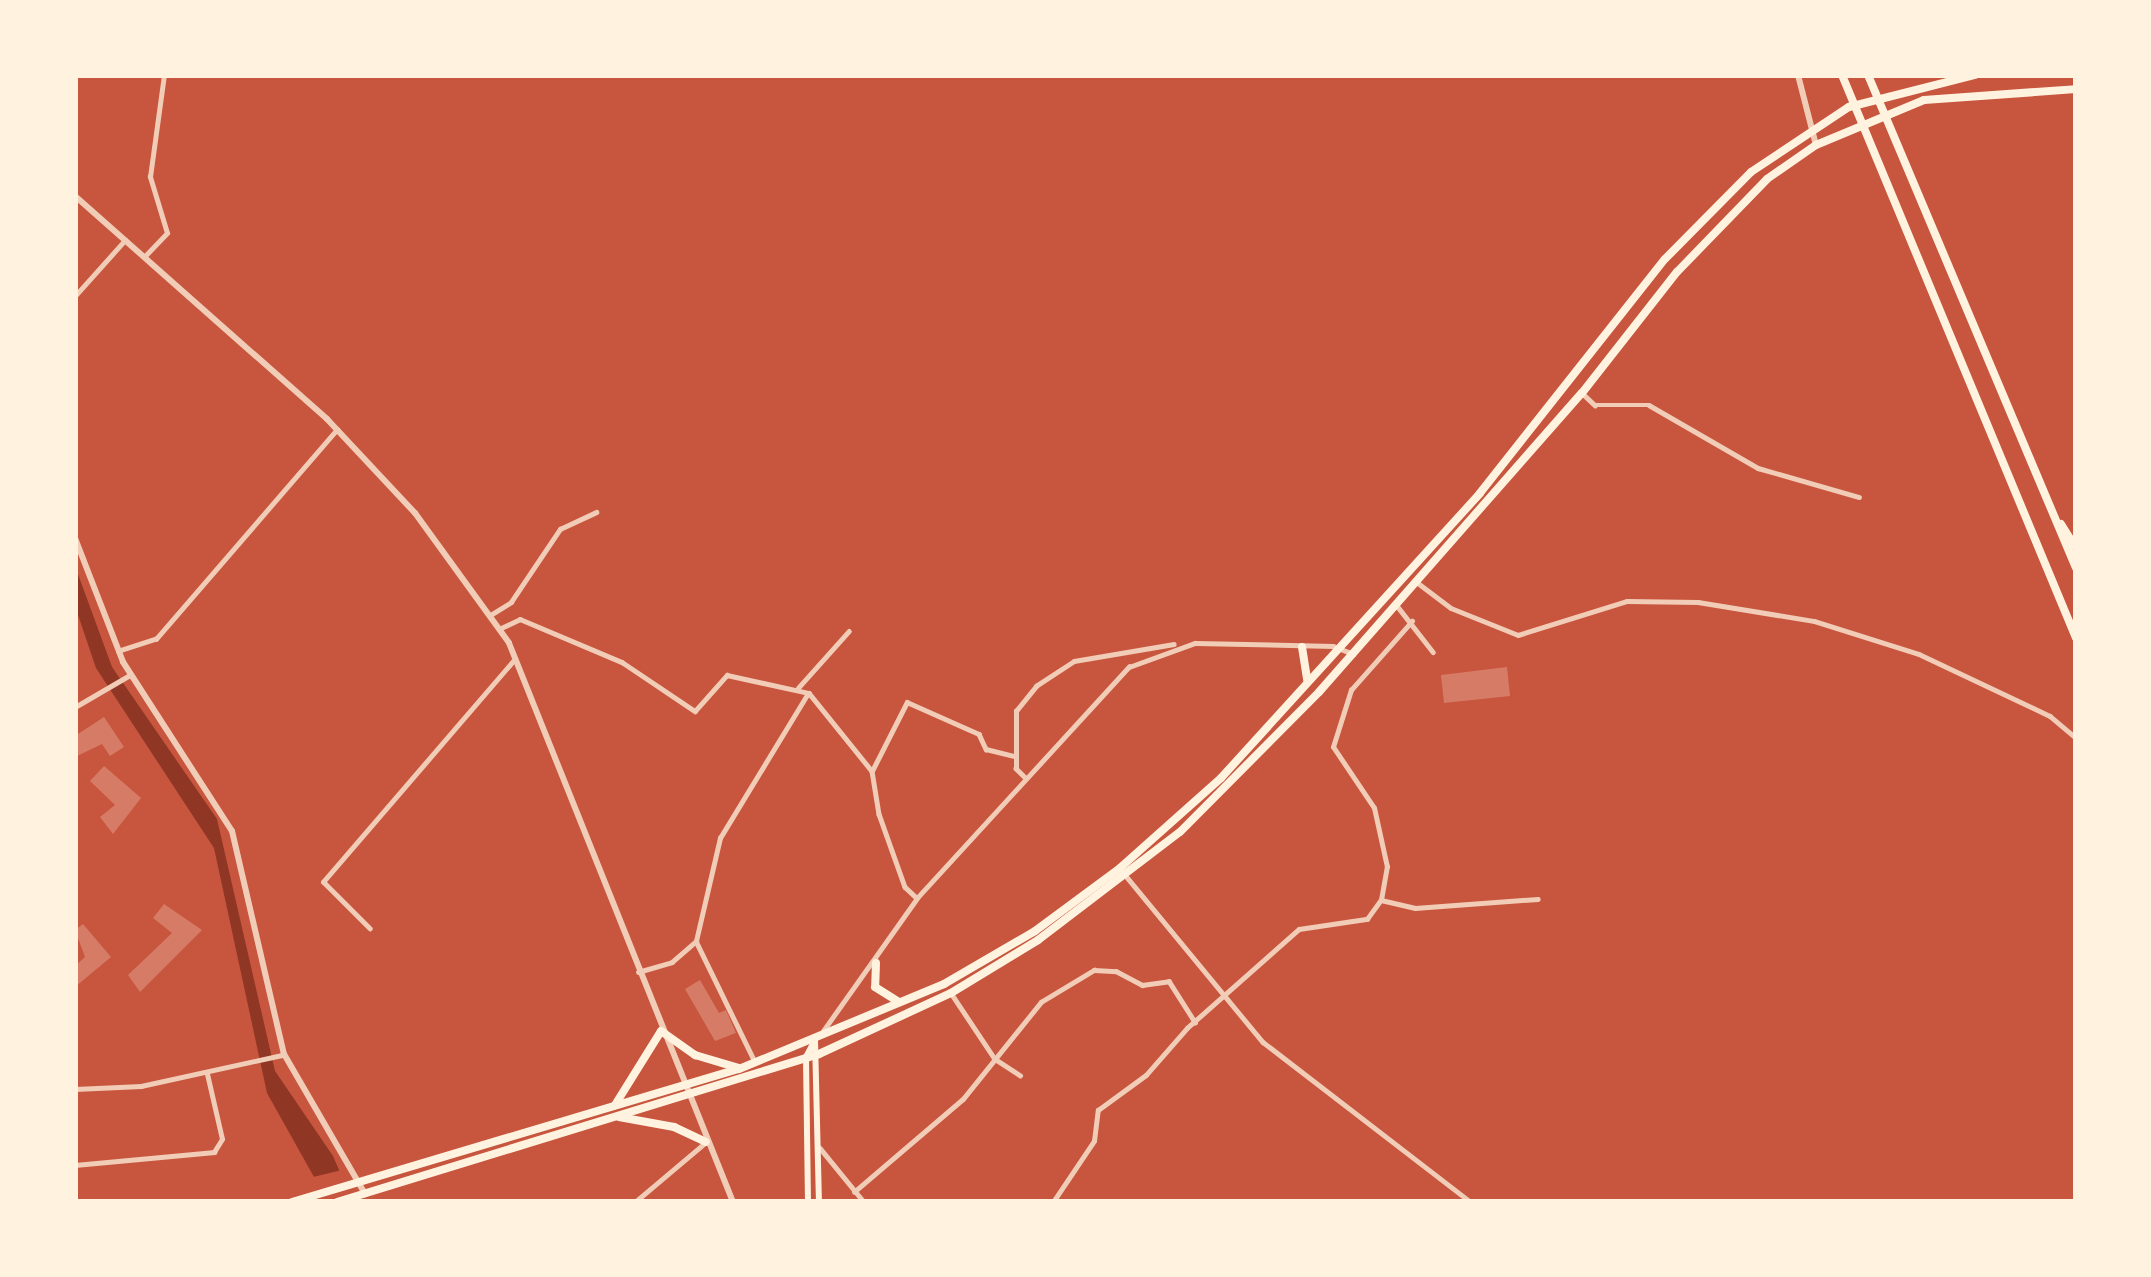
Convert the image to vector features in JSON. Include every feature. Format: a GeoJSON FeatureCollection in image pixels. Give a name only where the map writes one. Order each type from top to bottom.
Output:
{"type":"FeatureCollection","features":[{"type":"Feature","properties":{"kind":"main road"},"geometry":{"type":"LineString","coordinates":[[1842,75],[2076,638]]}},
{"type":"Feature","properties":{"kind":"main road"},"geometry":{"type":"LineString","coordinates":[[1868,75],[1892,147],[2076,568]]}},
{"type":"Feature","properties":{"kind":"main road"},"geometry":{"type":"LineString","coordinates":[[337,1202],[616,1112],[815,1040],[901,1002],[1035,931],[1120,868],[1221,778],[1480,493],[1681,242],[1751,172],[1811,130],[1864,101],[1976,75]]}},
{"type":"Feature","properties":{"kind":"main road"},"geometry":{"type":"LineString","coordinates":[[292,1202],[688,1096],[819,1054],[951,993],[1126,875],[1202,813],[1398,607],[1738,204],[1816,145],[1924,100],[2076,89]]}},
{"type":"Feature","properties":{"kind":"main road"},"geometry":{"type":"LineString","coordinates":[[2044,497],[2076,548]]}},
{"type":"Feature","properties":{"kind":"main road"},"geometry":{"type":"LineString","coordinates":[[1302,647],[1306,686]]}},
{"type":"Feature","properties":{"kind":"main road"},"geometry":{"type":"LineString","coordinates":[[877,962],[875,987],[901,1002]]}},
{"type":"Feature","properties":{"kind":"main road"},"geometry":{"type":"LineString","coordinates":[[616,1112],[661,1031],[695,1054],[740,1069]]}},
{"type":"Feature","properties":{"kind":"main road"},"geometry":{"type":"LineString","coordinates":[[815,1040],[819,1054],[819,1202]]}},
{"type":"Feature","properties":{"kind":"main road"},"geometry":{"type":"LineString","coordinates":[[808,1202],[806,1057],[815,1040]]}},
{"type":"Feature","properties":{"kind":"main road"},"geometry":{"type":"LineString","coordinates":[[616,1112],[674,1126],[706,1142]]}},
{"type":"Feature","properties":{"kind":"street"},"geometry":{"type":"LineString","coordinates":[[144,257],[167,233],[150,177],[164,75]]}},
{"type":"Feature","properties":{"kind":"street"},"geometry":{"type":"LineString","coordinates":[[1798,75],[1816,145]]}},
{"type":"Feature","properties":{"kind":"street"},"geometry":{"type":"LineString","coordinates":[[75,196],[337,429],[415,513],[499,629],[515,659],[682,1085],[734,1202]]}},
{"type":"Feature","properties":{"kind":"street"},"geometry":{"type":"LineString","coordinates":[[75,296],[124,240]]}},
{"type":"Feature","properties":{"kind":"street"},"geometry":{"type":"LineString","coordinates":[[1582,393],[1595,404],[1648,405],[1758,467],[1859,497]]}},
{"type":"Feature","properties":{"kind":"street"},"geometry":{"type":"LineString","coordinates":[[118,651],[156,639],[337,429]]}},
{"type":"Feature","properties":{"kind":"street"},"geometry":{"type":"LineString","coordinates":[[490,616],[511,602],[560,529],[596,512]]}},
{"type":"Feature","properties":{"kind":"street"},"geometry":{"type":"LineString","coordinates":[[75,538],[127,676],[237,843],[281,1055],[361,1180],[363,1197]]}},
{"type":"Feature","properties":{"kind":"street"},"geometry":{"type":"LineString","coordinates":[[1418,583],[1451,608],[1517,634],[1627,601],[1698,602],[1814,621],[1919,654],[2050,716],[2076,738]]}},
{"type":"Feature","properties":{"kind":"street"},"geometry":{"type":"LineString","coordinates":[[1398,607],[1433,652]]}},
{"type":"Feature","properties":{"kind":"street"},"geometry":{"type":"LineString","coordinates":[[499,629],[520,619],[622,662],[695,711],[727,675],[809,693],[872,771],[885,831],[905,886],[917,898]]}},
{"type":"Feature","properties":{"kind":"street"},"geometry":{"type":"LineString","coordinates":[[1053,1202],[1094,1141],[1098,1110],[1299,929],[1367,919],[1381,900],[1387,867],[1374,808],[1333,747],[1351,689],[1412,621]]}},
{"type":"Feature","properties":{"kind":"street"},"geometry":{"type":"LineString","coordinates":[[798,688],[850,631]]}},
{"type":"Feature","properties":{"kind":"street"},"geometry":{"type":"LineString","coordinates":[[1025,778],[1015,756],[1016,711],[1055,669],[1142,644],[1338,648],[1354,654]]}},
{"type":"Feature","properties":{"kind":"street"},"geometry":{"type":"LineString","coordinates":[[815,1040],[877,962],[917,898],[1025,778],[1129,667],[1180,645]]}},
{"type":"Feature","properties":{"kind":"street"},"geometry":{"type":"LineString","coordinates":[[370,928],[322,882],[515,659]]}},
{"type":"Feature","properties":{"kind":"street"},"geometry":{"type":"LineString","coordinates":[[75,707],[127,676]]}},
{"type":"Feature","properties":{"kind":"street"},"geometry":{"type":"LineString","coordinates":[[638,973],[671,962],[696,941],[720,838],[809,693]]}},
{"type":"Feature","properties":{"kind":"street"},"geometry":{"type":"LineString","coordinates":[[872,771],[908,702],[979,734],[986,748],[1015,756]]}},
{"type":"Feature","properties":{"kind":"street"},"geometry":{"type":"LineString","coordinates":[[1126,875],[1221,1000],[1263,1042],[1471,1202]]}},
{"type":"Feature","properties":{"kind":"street"},"geometry":{"type":"LineString","coordinates":[[1381,900],[1414,908],[1538,899]]}},
{"type":"Feature","properties":{"kind":"street"},"geometry":{"type":"LineString","coordinates":[[696,941],[755,1062]]}},
{"type":"Feature","properties":{"kind":"street"},"geometry":{"type":"LineString","coordinates":[[854,1192],[963,1099],[1041,1002],[1094,970],[1116,970],[1142,985],[1169,981],[1195,1022]]}},
{"type":"Feature","properties":{"kind":"street"},"geometry":{"type":"LineString","coordinates":[[951,993],[995,1059],[1020,1075]]}},
{"type":"Feature","properties":{"kind":"street"},"geometry":{"type":"LineString","coordinates":[[75,1089],[207,1074],[281,1055]]}},
{"type":"Feature","properties":{"kind":"street"},"geometry":{"type":"LineString","coordinates":[[75,1165],[214,1152],[222,1139],[207,1074]]}},
{"type":"Feature","properties":{"kind":"street"},"geometry":{"type":"LineString","coordinates":[[635,1202],[706,1142]]}},
{"type":"Feature","properties":{"kind":"street"},"geometry":{"type":"LineString","coordinates":[[820,1148],[864,1202]]}},
{"type":"Feature","properties":{"kind":"shaded area"},"geometry":{"type":"Polygon","coordinates":[[[75,566],[112,667],[217,819],[275,1071],[333,1156],[353,1202],[328,1202],[267,1093],[214,848],[96,668],[75,606],[75,566]]]}},
{"type":"Feature","properties":{"kind":"pier"},"geometry":{"type":"Polygon","coordinates":[[[342,1170],[355,1202],[325,1202],[313,1177],[342,1170]]]}},
{"type":"Feature","properties":{"kind":"building"},"geometry":{"type":"Polygon","coordinates":[[[1507,667],[1510,696],[1444,703],[1441,675],[1507,667]]]}},
{"type":"Feature","properties":{"kind":"building"},"geometry":{"type":"Polygon","coordinates":[[[104,717],[124,747],[110,756],[102,744],[75,757],[75,736],[104,717]]]}},
{"type":"Feature","properties":{"kind":"building"},"geometry":{"type":"Polygon","coordinates":[[[104,766],[141,798],[113,834],[100,817],[115,805],[90,781],[104,766]]]}},
{"type":"Feature","properties":{"kind":"building"},"geometry":{"type":"Polygon","coordinates":[[[164,904],[202,930],[140,992],[128,975],[172,933],[153,918],[164,904]]]}},
{"type":"Feature","properties":{"kind":"building"},"geometry":{"type":"Polygon","coordinates":[[[83,924],[111,957],[75,987],[75,966],[85,957],[75,930],[83,924]]]}},
{"type":"Feature","properties":{"kind":"building"},"geometry":{"type":"Polygon","coordinates":[[[700,980],[719,1013],[726,1010],[736,1033],[715,1041],[685,989],[700,980]]]}}]}
